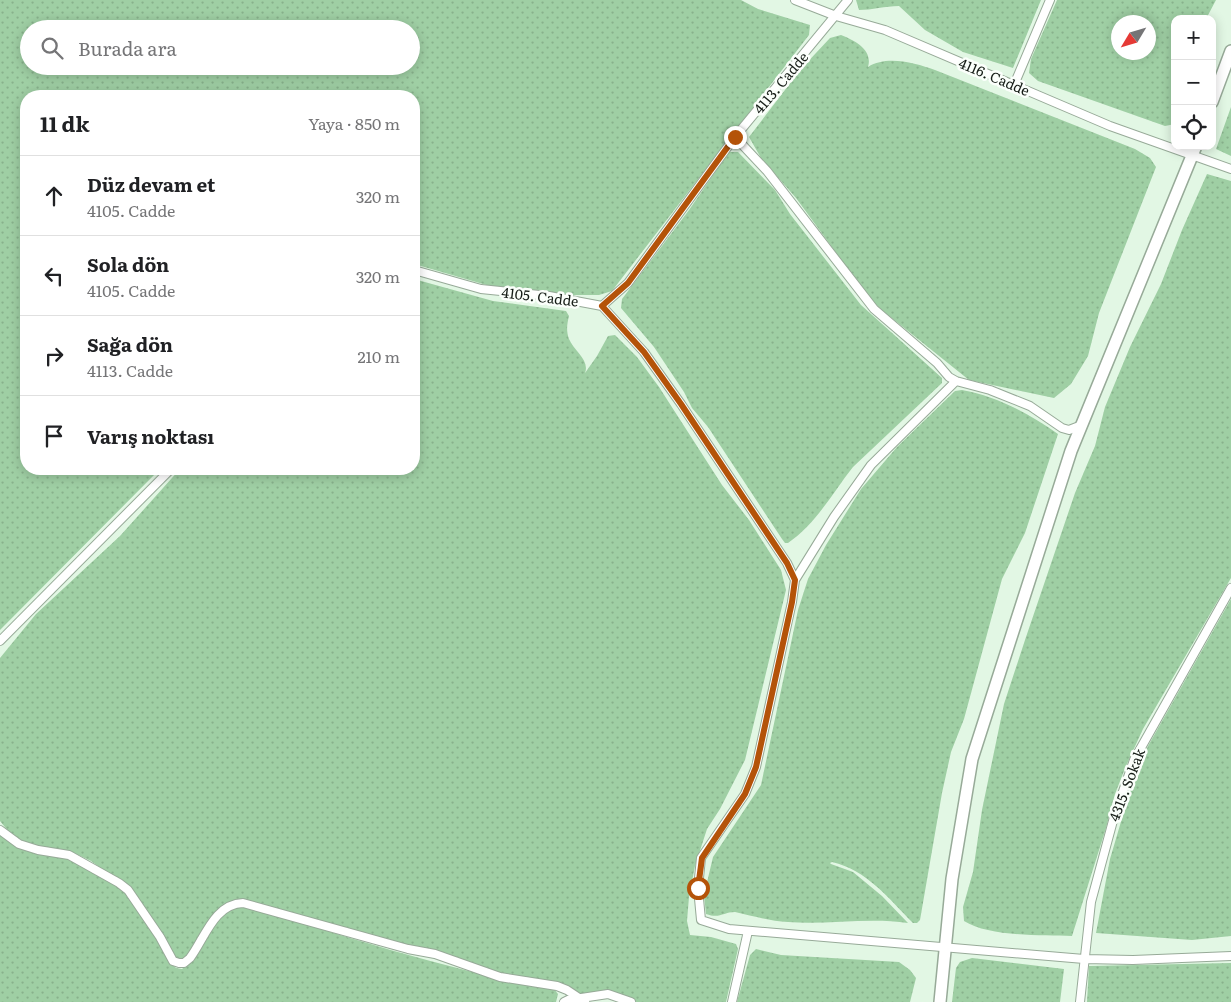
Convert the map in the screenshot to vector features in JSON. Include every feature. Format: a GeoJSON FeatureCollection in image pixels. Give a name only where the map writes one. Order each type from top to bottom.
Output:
{"type":"FeatureCollection","features":[{"type":"Feature","properties":{"kind":"street","name":"4116. Cadde"},"geometry":{"type":"LineString","coordinates":[[795,0],[836,16],[884,30],[1110,126],[1194,151],[1231,169]]}},
{"type":"Feature","properties":{"kind":"street","name":"4113. Cadde"},"geometry":{"type":"LineString","coordinates":[[602,306],[628,283],[735,137],[848,0]]}},
{"type":"Feature","properties":{"kind":"street"},"geometry":{"type":"LineString","coordinates":[[1014,85],[1050,0]]}},
{"type":"Feature","properties":{"kind":"street"},"geometry":{"type":"LineString","coordinates":[[1216,91],[1231,51]]}},
{"type":"Feature","properties":{"kind":"street"},"geometry":{"type":"LineString","coordinates":[[735,137],[767,171],[874,309],[937,362],[949,378],[990,390],[1030,406],[1062,428],[1070,430],[1082,425]]}},
{"type":"Feature","properties":{"kind":"street"},"geometry":{"type":"LineString","coordinates":[[940,1002],[952,879],[972,759],[1071,451],[1194,151]]}},
{"type":"Feature","properties":{"kind":"street","name":"4105. Cadde"},"geometry":{"type":"LineString","coordinates":[[420,272],[481,290],[549,296],[602,306]]}},
{"type":"Feature","properties":{"kind":"street"},"geometry":{"type":"LineString","coordinates":[[602,306],[644,352],[681,404],[770,538],[795,580]]}},
{"type":"Feature","properties":{"kind":"street"},"geometry":{"type":"LineString","coordinates":[[956,381],[871,466],[834,517],[795,580],[792,602],[756,767],[745,794],[702,858],[698,888],[701,920],[729,929],[748,931],[1084,959],[1133,960],[1231,956]]}},
{"type":"Feature","properties":{"kind":"street"},"geometry":{"type":"LineString","coordinates":[[0,641],[165,475]]}},
{"type":"Feature","properties":{"kind":"street","name":"4315. Sokak"},"geometry":{"type":"LineString","coordinates":[[1080,1002],[1091,902],[1114,817],[1134,760],[1231,588]]}},
{"type":"Feature","properties":{"kind":"street"},"geometry":{"type":"LineString","coordinates":[[0,830],[19,844],[38,850],[69,855],[128,890],[160,937],[173,961],[179,963],[184,963],[190,958],[220,911],[230,905],[243,904],[408,949],[435,954],[500,977],[557,986],[582,1000]]}},
{"type":"Feature","properties":{"kind":"street"},"geometry":{"type":"LineString","coordinates":[[732,1002],[748,931]]}},
{"type":"Feature","properties":{"kind":"street"},"geometry":{"type":"LineString","coordinates":[[564,1002],[608,994],[631,1002]]}},
{"type":"Feature","properties":{"kind":"green space"},"geometry":{"type":"Polygon","coordinates":[[[0,0],[741,0],[758,9],[810,25],[809,35],[612,291],[599,295],[573,295],[490,286],[420,266],[420,90],[20,90],[20,475],[154,475],[0,630],[0,0]]]}},
{"type":"Feature","properties":{"kind":"green space"},"geometry":{"type":"Polygon","coordinates":[[[856,0],[1041,0],[1013,68],[963,52],[925,30],[899,6],[859,10],[856,0]]]}},
{"type":"Feature","properties":{"kind":"green space"},"geometry":{"type":"Polygon","coordinates":[[[1057,0],[1216,0],[1208,15],[1171,15],[1171,125],[1165,126],[1038,81],[1029,73],[1031,59],[1057,0]]]}},
{"type":"Feature","properties":{"kind":"green space"},"geometry":{"type":"Polygon","coordinates":[[[841,35],[857,43],[866,51],[869,61],[868,67],[884,61],[901,61],[935,70],[1135,149],[1150,158],[1156,167],[1099,313],[1088,356],[1071,384],[1054,398],[969,380],[883,311],[870,299],[796,198],[761,158],[749,137],[801,69],[830,38],[841,35]]]}},
{"type":"Feature","properties":{"kind":"green space"},"geometry":{"type":"Polygon","coordinates":[[[1231,107],[1231,156],[1216,149],[1231,107]]]}},
{"type":"Feature","properties":{"kind":"green space"},"geometry":{"type":"Polygon","coordinates":[[[729,152],[738,152],[775,190],[790,214],[861,305],[942,378],[942,383],[853,467],[816,517],[788,543],[785,543],[782,539],[708,427],[692,408],[684,392],[654,347],[621,308],[622,299],[689,210],[729,152]]]}},
{"type":"Feature","properties":{"kind":"green space"},"geometry":{"type":"Polygon","coordinates":[[[1207,174],[1231,181],[1231,578],[1143,729],[1126,766],[1115,794],[1072,936],[1016,934],[987,930],[964,921],[963,907],[973,872],[982,810],[1004,704],[1075,493],[1095,446],[1105,407],[1130,347],[1161,284],[1207,174]]]}},
{"type":"Feature","properties":{"kind":"green space"},"geometry":{"type":"Polygon","coordinates":[[[420,281],[493,301],[566,311],[569,316],[568,336],[585,364],[585,373],[608,336],[615,335],[637,357],[659,387],[722,485],[749,520],[781,570],[786,590],[745,760],[720,809],[707,829],[695,866],[689,897],[687,921],[690,935],[711,937],[736,944],[738,949],[726,1002],[636,1002],[630,998],[578,993],[565,986],[515,978],[380,941],[270,908],[228,903],[184,961],[174,957],[131,890],[91,861],[72,852],[44,849],[21,842],[13,837],[0,821],[0,658],[36,614],[120,536],[175,475],[420,475],[420,281]]]}},
{"type":"Feature","properties":{"kind":"green space"},"geometry":{"type":"Polygon","coordinates":[[[962,390],[1000,401],[1058,434],[1025,533],[1002,579],[964,719],[951,752],[920,920],[917,923],[913,923],[867,878],[845,866],[832,862],[831,864],[853,872],[882,896],[908,923],[893,921],[788,922],[735,912],[718,916],[706,914],[704,895],[713,857],[761,785],[798,610],[808,579],[826,545],[861,489],[897,447],[955,391],[962,390]]]}},
{"type":"Feature","properties":{"kind":"green space"},"geometry":{"type":"Polygon","coordinates":[[[1231,599],[1231,936],[1192,940],[1096,933],[1110,859],[1130,791],[1148,746],[1231,599]]]}},
{"type":"Feature","properties":{"kind":"green space"},"geometry":{"type":"Polygon","coordinates":[[[0,834],[6,840],[26,851],[68,857],[123,889],[152,929],[176,968],[182,969],[195,957],[221,915],[240,905],[426,960],[502,979],[554,989],[558,994],[556,1002],[0,1002],[0,834]]]}},
{"type":"Feature","properties":{"kind":"green space"},"geometry":{"type":"Polygon","coordinates":[[[756,949],[781,955],[899,962],[910,970],[916,978],[910,1002],[737,1002],[750,955],[756,949]]]}},
{"type":"Feature","properties":{"kind":"green space"},"geometry":{"type":"Polygon","coordinates":[[[972,958],[1064,969],[1060,1002],[952,1002],[956,968],[960,962],[972,958]]]}},
{"type":"Feature","properties":{"kind":"green space"},"geometry":{"type":"Polygon","coordinates":[[[1231,963],[1231,1002],[1087,1002],[1089,966],[1231,963]]]}},
{"type":"Feature","properties":{"kind":"route"},"geometry":{"type":"LineString","coordinates":[[698,888],[702,858],[745,794],[756,767],[792,602],[795,580],[787,563],[681,404],[644,352],[602,306],[628,283],[735,137]]}}]}
